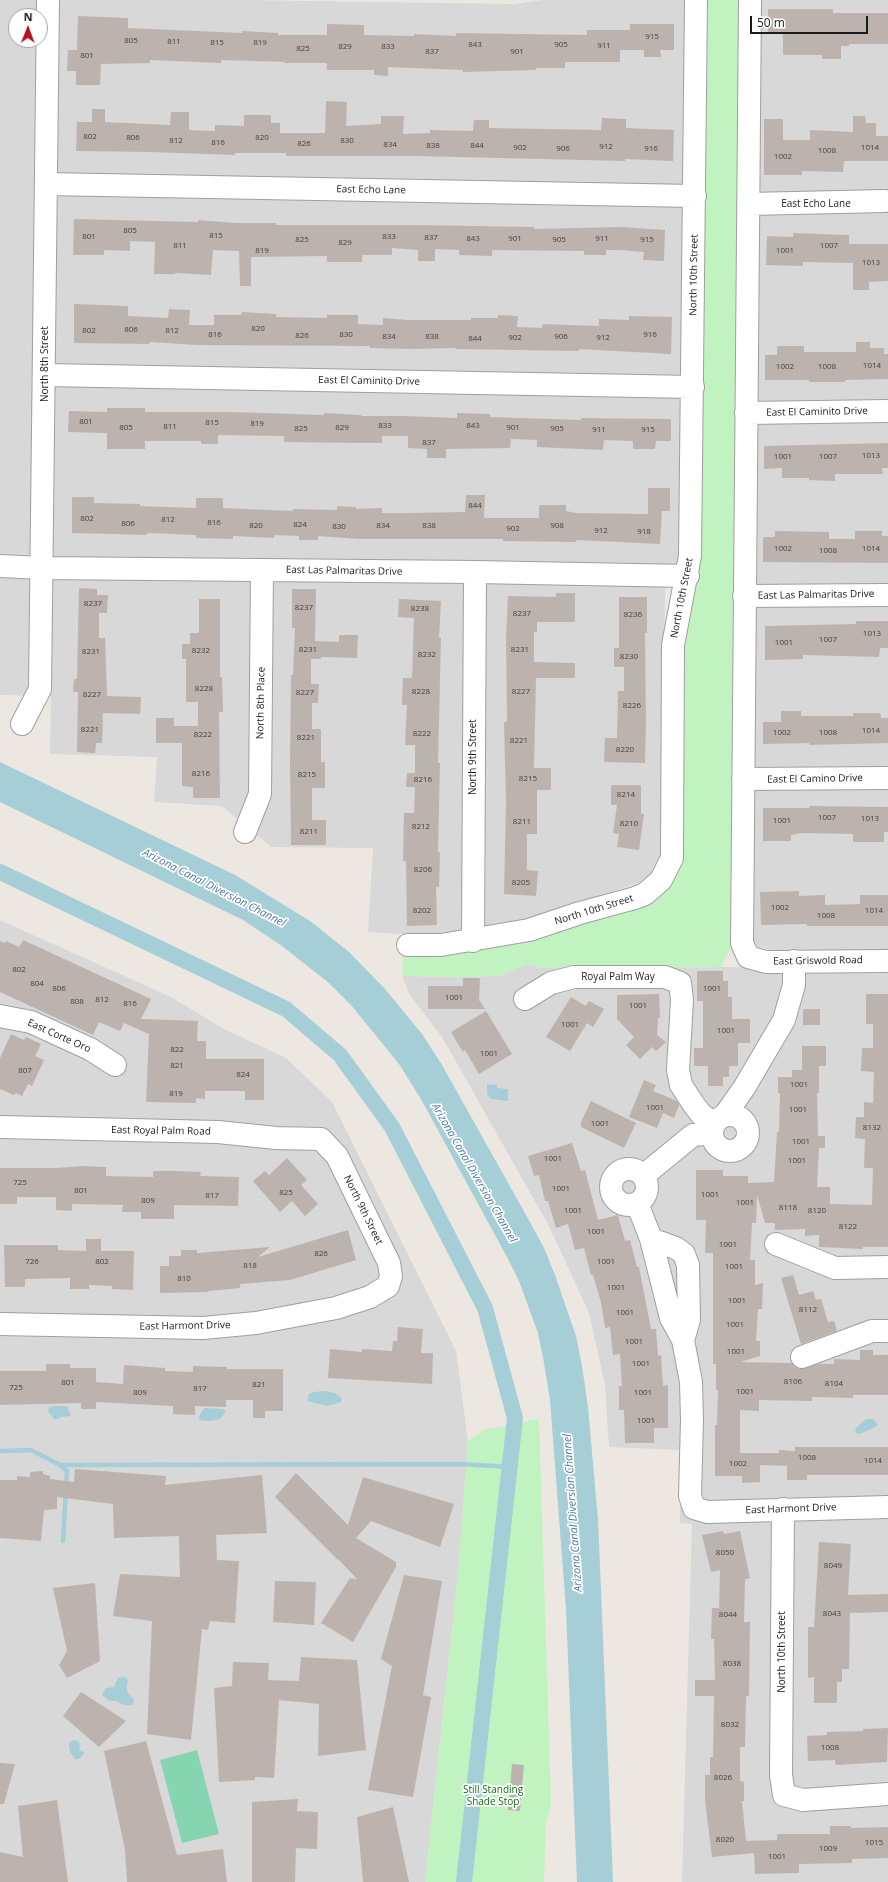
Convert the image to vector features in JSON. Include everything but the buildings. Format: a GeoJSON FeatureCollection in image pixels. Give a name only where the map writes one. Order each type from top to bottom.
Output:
{"type":"FeatureCollection","features":[{"type":"Feature","properties":{"kind":"street","name":"North 8th Street"},"geometry":{"type":"LineString","coordinates":[[22,724],[40,689],[45,375],[48,0]]}},
{"type":"Feature","properties":{"kind":"street","name":"North 10th Street"},"geometry":{"type":"LineString","coordinates":[[408,945],[441,945],[473,941],[529,930],[580,913],[634,898],[645,894],[661,880],[672,858],[673,645],[681,600],[688,576],[690,556],[696,0]]}},
{"type":"Feature","properties":{"kind":"street"},"geometry":{"type":"LineString","coordinates":[[742,779],[750,0]]}},
{"type":"Feature","properties":{"kind":"street","name":"East Echo Lane"},"geometry":{"type":"LineString","coordinates":[[46,184],[695,196]]}},
{"type":"Feature","properties":{"kind":"street","name":"East Echo Lane"},"geometry":{"type":"LineString","coordinates":[[748,204],[884,201]]}},
{"type":"Feature","properties":{"kind":"street","name":"East El Caminito Drive"},"geometry":{"type":"LineString","coordinates":[[45,375],[693,387]]}},
{"type":"Feature","properties":{"kind":"street","name":"East El Caminito Drive"},"geometry":{"type":"LineString","coordinates":[[746,413],[888,411]]}},
{"type":"Feature","properties":{"kind":"street","name":"East Las Palmaritas Drive"},"geometry":{"type":"LineString","coordinates":[[0,566],[42,568],[475,572],[688,576]]}},
{"type":"Feature","properties":{"kind":"street","name":"North 8th Place"},"geometry":{"type":"LineString","coordinates":[[245,832],[260,794],[262,570]]}},
{"type":"Feature","properties":{"kind":"street","name":"North 9th Street"},"geometry":{"type":"LineString","coordinates":[[473,941],[475,572]]}},
{"type":"Feature","properties":{"kind":"street","name":"East Las Palmaritas Drive"},"geometry":{"type":"LineString","coordinates":[[744,596],[888,595]]}},
{"type":"Feature","properties":{"kind":"street","name":"East El Camino Drive"},"geometry":{"type":"LineString","coordinates":[[742,779],[888,778]]}},
{"type":"Feature","properties":{"kind":"street","name":"East Griswold Road"},"geometry":{"type":"LineString","coordinates":[[742,779],[742,943],[748,957],[766,962],[888,960]]}},
{"type":"Feature","properties":{"kind":"street"},"geometry":{"type":"LineString","coordinates":[[643,1176],[693,1135],[717,1124],[761,1062],[784,1020],[794,985],[794,961]]}},
{"type":"Feature","properties":{"kind":"street","name":"Royal Palm Way"},"geometry":{"type":"LineString","coordinates":[[525,999],[551,983],[574,977],[665,977],[680,983],[682,1000],[678,1070],[681,1085],[694,1106],[701,1114],[717,1124]]}},
{"type":"Feature","properties":{"kind":"street","name":"East Corte Oro"},"geometry":{"type":"LineString","coordinates":[[0,1016],[31,1022],[90,1049],[115,1065]]}},
{"type":"Feature","properties":{"kind":"street","name":"East Royal Palm Road"},"geometry":{"type":"LineString","coordinates":[[0,1127],[218,1132],[276,1138],[321,1139]]}},
{"type":"Feature","properties":{"kind":"street","name":"North 9th Street"},"geometry":{"type":"LineString","coordinates":[[321,1139],[329,1145],[337,1156],[389,1263],[391,1276],[388,1286]]}},
{"type":"Feature","properties":{"kind":"street"},"geometry":{"type":"LineString","coordinates":[[628,1168],[639,1172],[643,1176],[647,1185],[647,1190],[642,1200],[638,1203],[627,1205],[616,1201],[611,1192],[611,1180],[618,1172],[628,1168]]}},
{"type":"Feature","properties":{"kind":"street"},"geometry":{"type":"LineString","coordinates":[[638,1203],[652,1239],[671,1318],[683,1340]]}},
{"type":"Feature","properties":{"kind":"street"},"geometry":{"type":"LineString","coordinates":[[652,1239],[676,1248],[684,1254],[688,1265],[689,1320],[683,1340]]}},
{"type":"Feature","properties":{"kind":"street"},"geometry":{"type":"LineString","coordinates":[[776,1244],[835,1268],[888,1267]]}},
{"type":"Feature","properties":{"kind":"street","name":"East Harmont Drive"},"geometry":{"type":"LineString","coordinates":[[0,1324],[203,1328],[256,1323],[336,1308],[370,1297],[388,1286]]}},
{"type":"Feature","properties":{"kind":"street"},"geometry":{"type":"LineString","coordinates":[[802,1356],[872,1331],[888,1331]]}},
{"type":"Feature","properties":{"kind":"street","name":"East Harmont Drive"},"geometry":{"type":"LineString","coordinates":[[683,1340],[691,1382],[692,1420],[690,1496],[694,1508],[707,1512],[888,1507]]}},
{"type":"Feature","properties":{"kind":"street","name":"North 10th Street"},"geometry":{"type":"LineString","coordinates":[[783,1509],[781,1775],[784,1795],[803,1800],[888,1794]]}},
{"type":"Feature","properties":{"kind":"shaded area"},"geometry":{"type":"Polygon","coordinates":[[[0,0],[240,0],[514,4],[543,0],[688,0],[682,559],[665,591],[662,858],[649,879],[515,925],[451,937],[368,932],[373,848],[271,847],[222,806],[154,802],[157,757],[50,754],[51,696],[0,695],[0,0]]]}},
{"type":"Feature","properties":{"kind":"shaded area"},"geometry":{"type":"Polygon","coordinates":[[[756,0],[888,0],[888,951],[777,951],[758,947],[751,938],[756,0]]]}},
{"type":"Feature","properties":{"kind":"shaded area"},"geometry":{"type":"Polygon","coordinates":[[[0,920],[171,997],[222,1028],[286,1058],[332,1102],[456,1351],[468,1441],[459,1564],[425,1882],[0,1882],[0,1139],[219,1143],[0,1117],[0,920]]]}},
{"type":"Feature","properties":{"kind":"shaded area"},"geometry":{"type":"Polygon","coordinates":[[[527,964],[544,968],[721,967],[888,969],[888,1882],[682,1882],[692,1523],[680,1524],[681,1450],[609,1447],[605,1385],[589,1313],[549,1226],[442,1037],[410,995],[402,976],[474,977],[502,975],[527,964]]]}},
{"type":"Feature","properties":{"kind":"green space"},"geometry":{"type":"Polygon","coordinates":[[[702,0],[742,0],[731,947],[721,967],[544,968],[527,964],[502,975],[474,977],[402,976],[403,955],[412,955],[667,885],[680,645],[702,0]]]}},
{"type":"Feature","properties":{"kind":"green space","name":"Still Standing Shade Stop"},"geometry":{"type":"Polygon","coordinates":[[[539,1419],[551,1804],[546,1823],[544,1882],[425,1882],[459,1564],[468,1441],[484,1430],[539,1419]]]}},
{"type":"Feature","properties":{"kind":"green space"},"geometry":{"type":"Polygon","coordinates":[[[197,1750],[219,1834],[182,1843],[160,1760],[197,1750]]]}},
{"type":"Feature","properties":{"kind":"water","name":"Arizona Canal Diversion Channel"},"geometry":{"type":"Polygon","coordinates":[[[0,762],[235,875],[310,921],[349,952],[385,989],[422,1034],[442,1065],[526,1215],[544,1248],[576,1336],[588,1407],[598,1520],[613,1882],[577,1882],[566,1609],[550,1400],[538,1333],[519,1281],[507,1257],[421,1099],[399,1064],[351,1005],[329,983],[282,946],[243,920],[0,802],[0,762]]]}},
{"type":"Feature","properties":{"kind":"water"},"geometry":{"type":"Polygon","coordinates":[[[487,1084],[497,1085],[497,1088],[508,1089],[508,1101],[491,1099],[487,1094],[487,1084]]]}},
{"type":"Feature","properties":{"kind":"water"},"geometry":{"type":"Polygon","coordinates":[[[325,1391],[335,1393],[342,1398],[341,1402],[327,1406],[307,1401],[309,1394],[325,1391]]]}},
{"type":"Feature","properties":{"kind":"water"},"geometry":{"type":"Polygon","coordinates":[[[67,1406],[71,1416],[61,1417],[55,1420],[48,1411],[49,1407],[67,1406]]]}},
{"type":"Feature","properties":{"kind":"water"},"geometry":{"type":"Polygon","coordinates":[[[205,1408],[223,1409],[226,1411],[220,1419],[209,1421],[199,1420],[200,1414],[205,1408]]]}},
{"type":"Feature","properties":{"kind":"water"},"geometry":{"type":"Polygon","coordinates":[[[866,1419],[873,1419],[877,1423],[877,1426],[860,1434],[856,1433],[855,1429],[866,1419]]]}},
{"type":"Feature","properties":{"kind":"water"},"geometry":{"type":"Polygon","coordinates":[[[124,1677],[128,1679],[127,1688],[128,1693],[134,1699],[133,1705],[124,1705],[116,1701],[110,1701],[102,1695],[106,1688],[114,1687],[118,1678],[124,1677]]]}},
{"type":"Feature","properties":{"kind":"water"},"geometry":{"type":"Polygon","coordinates":[[[72,1740],[78,1741],[80,1745],[79,1750],[84,1754],[79,1759],[75,1759],[70,1752],[69,1744],[72,1740]]]}},
{"type":"Feature","properties":{"kind":"waterway"},"geometry":{"type":"LineString","coordinates":[[0,872],[286,1009],[340,1055],[392,1127],[485,1308],[515,1418],[464,1882]]}},
{"type":"Feature","properties":{"kind":"waterway"},"geometry":{"type":"LineString","coordinates":[[0,1451],[31,1450],[60,1465],[67,1471],[63,1541]]}},
{"type":"Feature","properties":{"kind":"waterway"},"geometry":{"type":"LineString","coordinates":[[60,1465],[460,1464],[510,1467]]}}]}
